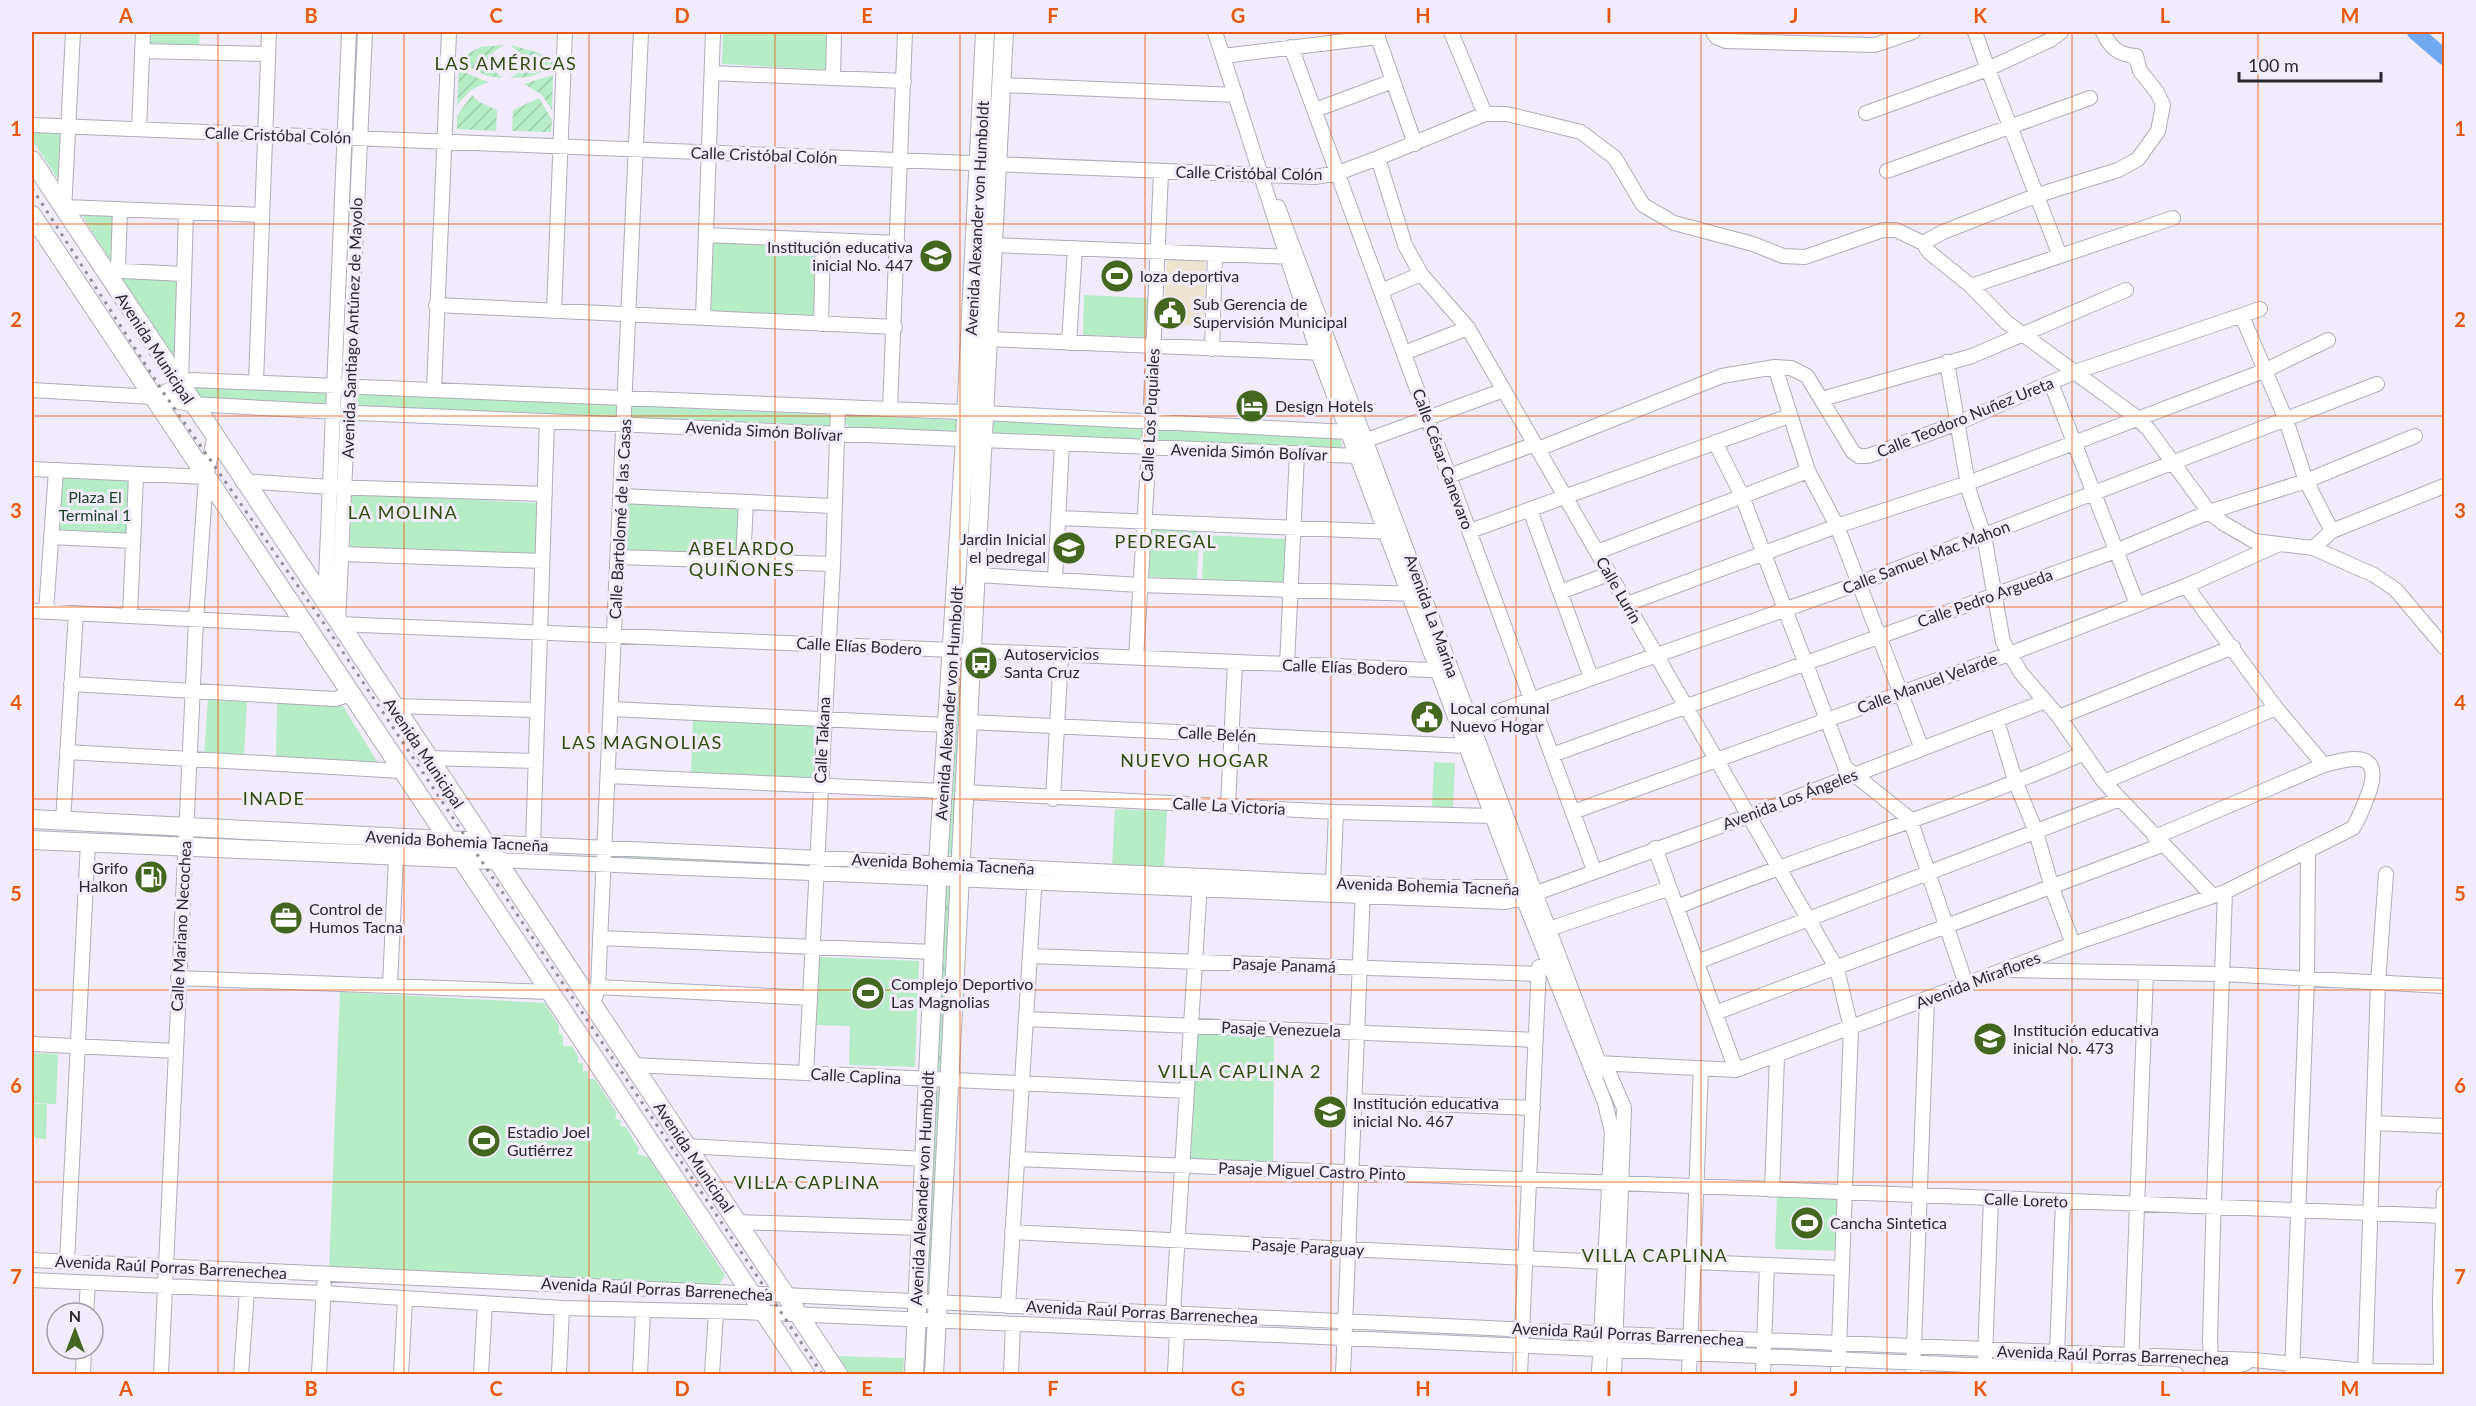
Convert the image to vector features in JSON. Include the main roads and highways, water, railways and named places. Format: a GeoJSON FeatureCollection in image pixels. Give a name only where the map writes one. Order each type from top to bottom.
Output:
{"type":"FeatureCollection","features":[{"type":"Feature","properties":{"kind":"main road","name":"Avenida Alexander von Humboldt"},"geometry":{"type":"LineString","coordinates":[[976,413],[989,339],[994,245],[985,32]]}},
{"type":"Feature","properties":{"kind":"main road","name":"Avenida Alexander von Humboldt"},"geometry":{"type":"LineString","coordinates":[[914,1374],[927,1079],[952,650],[974,441],[989,165],[1002,85],[1004,32]]}},
{"type":"Feature","properties":{"kind":"main road","name":"Avenida Municipal"},"geometry":{"type":"LineString","coordinates":[[32,160],[111,270],[214,439],[838,1374]]}},
{"type":"Feature","properties":{"kind":"main road","name":"Avenida Municipal"},"geometry":{"type":"LineString","coordinates":[[32,215],[805,1374]]}},
{"type":"Feature","properties":{"kind":"main road","name":"Avenida Alexander von Humboldt"},"geometry":{"type":"LineString","coordinates":[[934,1374],[976,575],[974,441]]}},
{"type":"Feature","properties":{"kind":"main road","name":"Avenida Bohemia Tacneña"},"geometry":{"type":"LineString","coordinates":[[32,819],[186,827],[375,846],[396,856],[496,860]]}},
{"type":"Feature","properties":{"kind":"main road","name":"Avenida Bohemia Tacneña"},"geometry":{"type":"LineString","coordinates":[[32,840],[185,846],[375,846],[449,841],[484,842]]}},
{"type":"Feature","properties":{"kind":"waterway"},"geometry":{"type":"LineString","coordinates":[[2415,32],[2444,57]]}},
{"type":"Feature","properties":{"kind":"railway"},"geometry":{"type":"LineString","coordinates":[[32,188],[163,392],[325,625],[822,1374]]}},
{"type":"Feature","properties":{"kind":"place","name":"Institución educativa inicial No. 447"},"geometry":{"type":"Point","coordinates":[936,256]}},
{"type":"Feature","properties":{"kind":"place","name":"loza deportiva"},"geometry":{"type":"Point","coordinates":[1117,276]}},
{"type":"Feature","properties":{"kind":"place","name":"Sub Gerencia de Supervisión Municipal"},"geometry":{"type":"Point","coordinates":[1170,313]}},
{"type":"Feature","properties":{"kind":"place","name":"Design Hotels"},"geometry":{"type":"Point","coordinates":[1252,406]}},
{"type":"Feature","properties":{"kind":"place","name":"Jardin Inicial el pedregal"},"geometry":{"type":"Point","coordinates":[1069,548]}},
{"type":"Feature","properties":{"kind":"place","name":"Autoservicios Santa Cruz"},"geometry":{"type":"Point","coordinates":[981,663]}},
{"type":"Feature","properties":{"kind":"place","name":"Local comunal Nuevo Hogar"},"geometry":{"type":"Point","coordinates":[1427,717]}},
{"type":"Feature","properties":{"kind":"place","name":"Grifo Halkon"},"geometry":{"type":"Point","coordinates":[151,877]}},
{"type":"Feature","properties":{"kind":"place","name":"Control de Humos Tacna"},"geometry":{"type":"Point","coordinates":[286,918]}},
{"type":"Feature","properties":{"kind":"place","name":"Complejo Deportivo Las Magnolias"},"geometry":{"type":"Point","coordinates":[868,993]}},
{"type":"Feature","properties":{"kind":"place","name":"Institución educativa inicial No. 473"},"geometry":{"type":"Point","coordinates":[1990,1039]}},
{"type":"Feature","properties":{"kind":"place","name":"Institución educativa inicial No. 467"},"geometry":{"type":"Point","coordinates":[1330,1112]}},
{"type":"Feature","properties":{"kind":"place","name":"Estadio Joel Gutiérrez"},"geometry":{"type":"Point","coordinates":[484,1141]}},
{"type":"Feature","properties":{"kind":"place","name":"Cancha Sintetica"},"geometry":{"type":"Point","coordinates":[1807,1223]}},
{"type":"Feature","properties":{"kind":"district","name":"LAS AMÉRICAS"},"geometry":{"type":"Point","coordinates":[506,64]}},
{"type":"Feature","properties":{"kind":"district","name":"LA MOLINA"},"geometry":{"type":"Point","coordinates":[403,513]}},
{"type":"Feature","properties":{"kind":"district","name":"PEDREGAL"},"geometry":{"type":"Point","coordinates":[1166,542]}},
{"type":"Feature","properties":{"kind":"district","name":"ABELARDO QUIÑONES"},"geometry":{"type":"Point","coordinates":[742,559]}},
{"type":"Feature","properties":{"kind":"district","name":"LAS MAGNOLIAS"},"geometry":{"type":"Point","coordinates":[642,743]}},
{"type":"Feature","properties":{"kind":"district","name":"NUEVO HOGAR"},"geometry":{"type":"Point","coordinates":[1195,761]}},
{"type":"Feature","properties":{"kind":"district","name":"INADE"},"geometry":{"type":"Point","coordinates":[274,799]}},
{"type":"Feature","properties":{"kind":"district","name":"VILLA CAPLINA 2"},"geometry":{"type":"Point","coordinates":[1240,1072]}},
{"type":"Feature","properties":{"kind":"district","name":"VILLA CAPLINA"},"geometry":{"type":"Point","coordinates":[807,1183]}},
{"type":"Feature","properties":{"kind":"district","name":"VILLA CAPLINA"},"geometry":{"type":"Point","coordinates":[1655,1256]}},
{"type":"Feature","properties":{"kind":"park label","name":"Plaza El Terminal 1"},"geometry":{"type":"Point","coordinates":[95,506]}}]}
